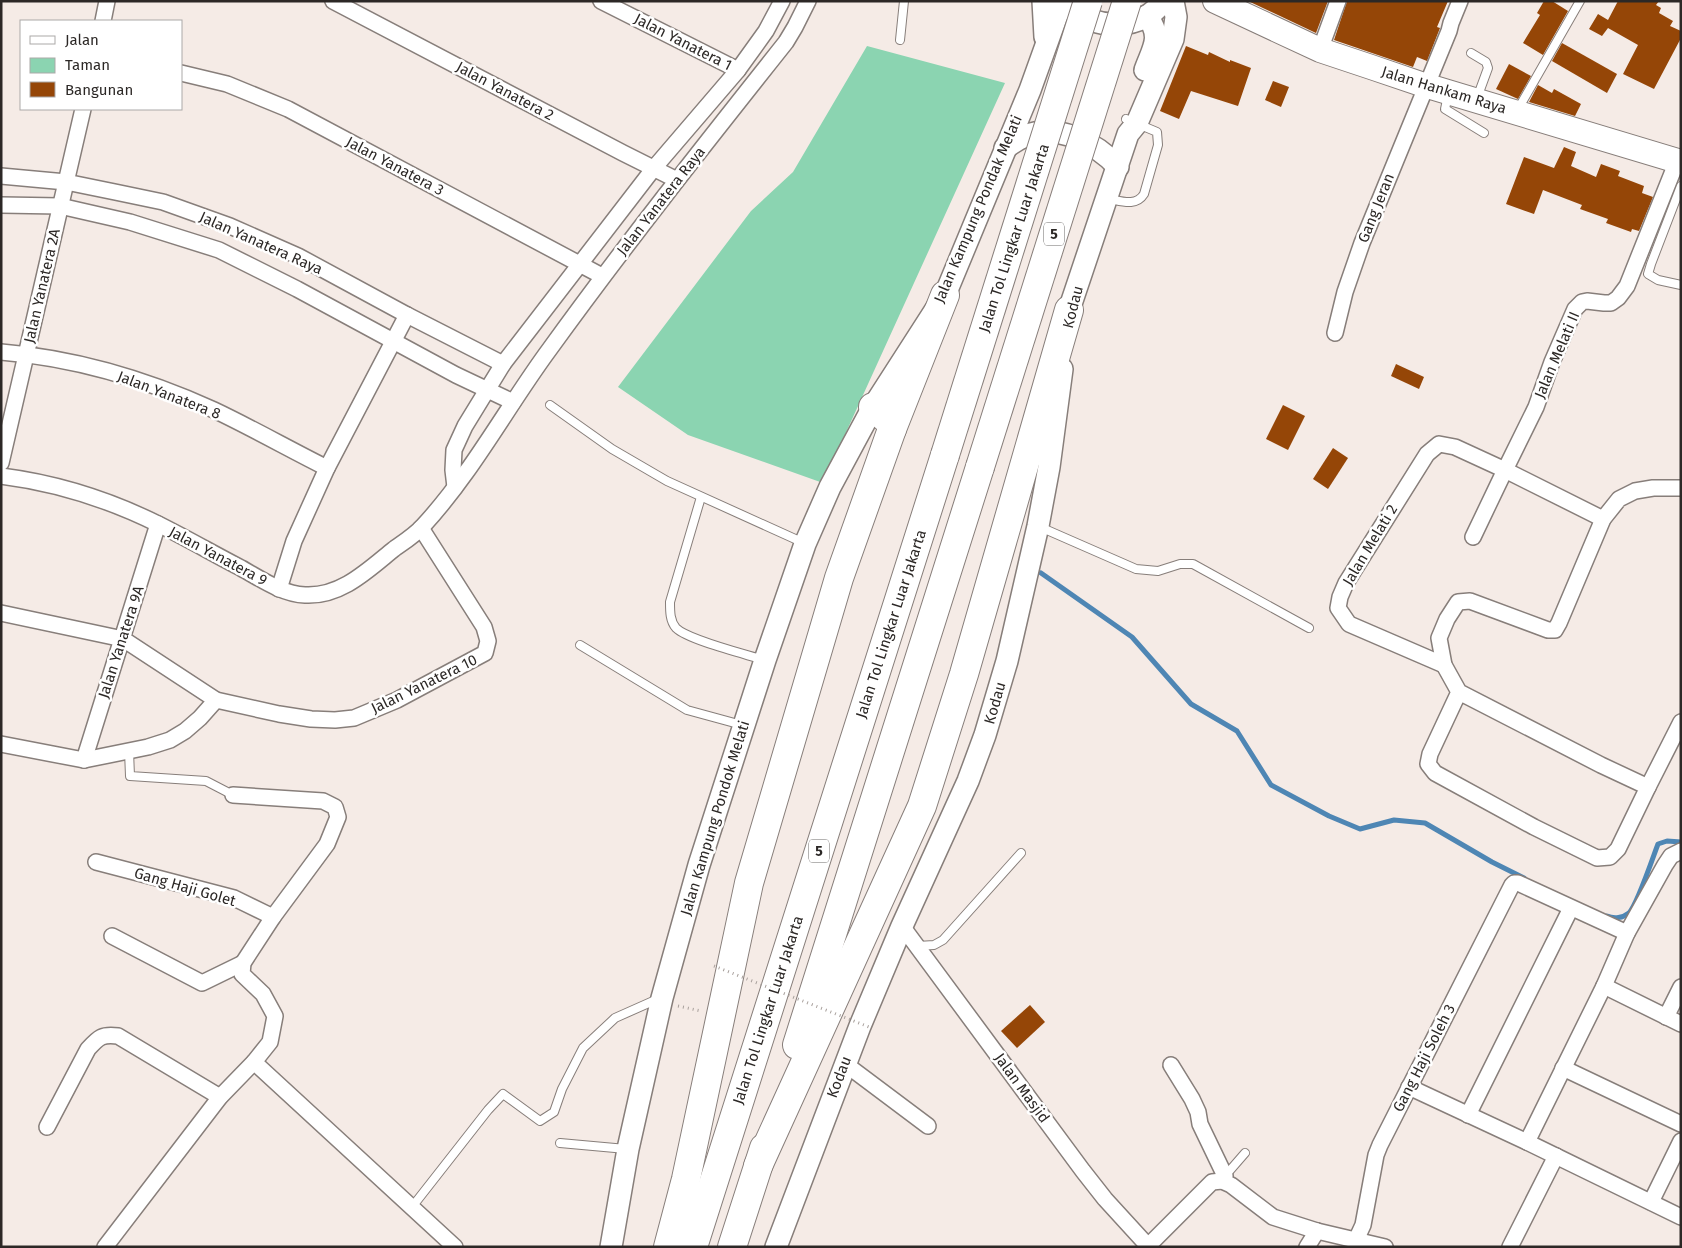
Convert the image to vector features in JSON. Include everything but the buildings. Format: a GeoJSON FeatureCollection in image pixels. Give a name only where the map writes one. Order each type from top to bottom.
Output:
{"type":"FeatureCollection","features":[{"type":"Feature","properties":{"kind":"highway","name":"Jalan Tol Lingkar Luar Jakarta"},"geometry":{"type":"LineString","coordinates":[[693,1247],[1088,1]]}},
{"type":"Feature","properties":{"kind":"highway","name":"5"},"geometry":{"type":"LineString","coordinates":[[732,1247],[980,467],[1137,9]]}},
{"type":"Feature","properties":{"kind":"highway"},"geometry":{"type":"LineString","coordinates":[[668,1247],[686,1179],[749,883],[839,578],[892,429],[945,295]]}},
{"type":"Feature","properties":{"kind":"highway"},"geometry":{"type":"LineString","coordinates":[[758,1166],[922,806],[977,629],[1069,310]]}},
{"type":"Feature","properties":{"kind":"highway"},"geometry":{"type":"LineString","coordinates":[[874,407],[889,420],[892,429]]}},
{"type":"Feature","properties":{"kind":"main road"},"geometry":{"type":"LineString","coordinates":[[1042,58],[1043,1]]}},
{"type":"Feature","properties":{"kind":"main road"},"geometry":{"type":"LineString","coordinates":[[1062,1],[1081,16],[1092,21],[1116,25],[1128,23],[1137,9],[1164,1]]}},
{"type":"Feature","properties":{"kind":"main road","name":"Jalan Kampung Pondak Melati"},"geometry":{"type":"LineString","coordinates":[[874,407],[945,295],[1030,90],[1062,1]]}},
{"type":"Feature","properties":{"kind":"main road","name":"Kodau"},"geometry":{"type":"LineString","coordinates":[[776,1247],[844,1063],[902,926],[968,781],[985,736],[1007,661],[1038,526],[1049,467],[1069,310],[1118,168],[1132,120],[1147,84],[1173,39],[1176,17],[1173,1]]}},
{"type":"Feature","properties":{"kind":"main road","name":"Jalan Hankam Raya"},"geometry":{"type":"LineString","coordinates":[[1215,1],[1320,50],[1432,88],[1679,161]]}},
{"type":"Feature","properties":{"kind":"main road","name":"Kodau"},"geometry":{"type":"LineString","coordinates":[[1137,9],[1155,28],[1156,37],[1147,84]]}},
{"type":"Feature","properties":{"kind":"main road"},"geometry":{"type":"LineString","coordinates":[[1005,148],[1025,136],[1048,133],[1060,134],[1071,136],[1092,145],[1106,155],[1118,168]]}},
{"type":"Feature","properties":{"kind":"main road","name":"Jalan Kampung Pondok Melati"},"geometry":{"type":"LineString","coordinates":[[610,1247],[628,1149],[661,1000],[699,865],[765,660],[806,544],[830,486],[874,407]]}},
{"type":"Feature","properties":{"kind":"street"},"geometry":{"type":"LineString","coordinates":[[103,20],[108,1]]}},
{"type":"Feature","properties":{"kind":"street","name":"Jalan Yanatera 2"},"geometry":{"type":"LineString","coordinates":[[333,1],[677,180]]}},
{"type":"Feature","properties":{"kind":"street","name":"Jalan Yanatera 1"},"geometry":{"type":"LineString","coordinates":[[601,1],[738,70]]}},
{"type":"Feature","properties":{"kind":"street","name":"Jalan Yanatera Raya"},"geometry":{"type":"LineString","coordinates":[[455,487],[453,470],[454,450],[465,426],[503,364],[654,168],[738,70],[766,31],[782,1]]}},
{"type":"Feature","properties":{"kind":"street","name":"Jalan Yanatera Raya"},"geometry":{"type":"LineString","coordinates":[[421,528],[455,487],[532,372],[602,276],[786,42],[808,1]]}},
{"type":"Feature","properties":{"kind":"street"},"geometry":{"type":"LineString","coordinates":[[1320,50],[1338,1]]}},
{"type":"Feature","properties":{"kind":"street","name":"Gang Jeran"},"geometry":{"type":"LineString","coordinates":[[1335,333],[1345,292],[1362,243],[1432,88],[1450,31],[1450,23],[1460,1]]}},
{"type":"Feature","properties":{"kind":"street","name":"Jalan Yanatera 3"},"geometry":{"type":"LineString","coordinates":[[182,72],[227,84],[288,109],[602,276]]}},
{"type":"Feature","properties":{"kind":"street","name":"Jalan Yanatera 2A"},"geometry":{"type":"LineString","coordinates":[[1,463],[83,110]]}},
{"type":"Feature","properties":{"kind":"street","name":"Jalan Melati II"},"geometry":{"type":"LineString","coordinates":[[1504,470],[1526,429],[1552,362],[1577,306],[1587,301],[1604,304],[1612,303],[1627,286],[1679,161]]}},
{"type":"Feature","properties":{"kind":"street","name":"Jalan Yanatera Raya"},"geometry":{"type":"LineString","coordinates":[[1,176],[66,182],[163,202],[230,226],[298,256],[503,364]]}},
{"type":"Feature","properties":{"kind":"street","name":"Jalan Yanatera Raya"},"geometry":{"type":"LineString","coordinates":[[1,205],[60,206],[130,222],[219,250],[297,289],[456,375],[513,402]]}},
{"type":"Feature","properties":{"kind":"street"},"geometry":{"type":"LineString","coordinates":[[279,589],[294,541],[327,468],[407,315]]}},
{"type":"Feature","properties":{"kind":"street","name":"Jalan Yanatera 8"},"geometry":{"type":"LineString","coordinates":[[1,352],[26,354],[102,370],[166,390],[214,410],[327,468]]}},
{"type":"Feature","properties":{"kind":"street","name":"Jalan Melati 2"},"geometry":{"type":"LineString","coordinates":[[1444,666],[1349,624],[1338,608],[1340,597],[1346,583],[1427,454],[1439,444],[1455,447],[1504,470]]}},
{"type":"Feature","properties":{"kind":"street"},"geometry":{"type":"LineString","coordinates":[[1473,538],[1504,470],[1604,519]]}},
{"type":"Feature","properties":{"kind":"street","name":"Jalan Yanatera 9"},"geometry":{"type":"LineString","coordinates":[[1,476],[68,488],[158,524],[279,589],[304,595],[322,594],[339,589],[357,578],[421,528]]}},
{"type":"Feature","properties":{"kind":"street"},"geometry":{"type":"LineString","coordinates":[[1648,788],[1459,692],[1444,666],[1439,638],[1446,619],[1458,602],[1470,601],[1548,630],[1555,630],[1604,519],[1619,499],[1635,491],[1653,488],[1681,488]]}},
{"type":"Feature","properties":{"kind":"street","name":"Jalan Yanatera 9A"},"geometry":{"type":"LineString","coordinates":[[84,760],[158,524]]}},
{"type":"Feature","properties":{"kind":"street","name":"Jalan Yanatera 10"},"geometry":{"type":"LineString","coordinates":[[1,613],[123,639],[216,700],[279,714],[335,720],[354,718],[397,700],[486,653],[488,641],[484,627],[421,528]]}},
{"type":"Feature","properties":{"kind":"street"},"geometry":{"type":"LineString","coordinates":[[1459,692],[1430,754],[1428,764],[1435,773],[1542,831],[1597,858],[1610,858],[1618,849],[1681,722]]}},
{"type":"Feature","properties":{"kind":"street"},"geometry":{"type":"LineString","coordinates":[[1,744],[84,760],[129,751],[170,740],[200,718],[216,700]]}},
{"type":"Feature","properties":{"kind":"street"},"geometry":{"type":"LineString","coordinates":[[105,1247],[220,1097],[254,1062],[270,1042],[275,1016],[263,994],[242,974],[243,963],[273,917],[327,844],[338,817],[334,807],[323,801],[233,795]]}},
{"type":"Feature","properties":{"kind":"street"},"geometry":{"type":"LineString","coordinates":[[1527,1142],[1604,986],[1627,933],[1665,865],[1671,856],[1681,851]]}},
{"type":"Feature","properties":{"kind":"street","name":"Gang Haji Golet"},"geometry":{"type":"LineString","coordinates":[[96,862],[234,898],[273,917]]}},
{"type":"Feature","properties":{"kind":"street","name":"Gang Haji Soleh 3"},"geometry":{"type":"LineString","coordinates":[[1356,1240],[1363,1225],[1376,1155],[1510,887],[1514,883],[1518,883],[1571,908]]}},
{"type":"Feature","properties":{"kind":"street"},"geometry":{"type":"LineString","coordinates":[[1468,1115],[1571,908],[1627,933]]}},
{"type":"Feature","properties":{"kind":"street","name":"Jalan Masjid"},"geometry":{"type":"LineString","coordinates":[[902,926],[1083,1171],[1147,1246]]}},
{"type":"Feature","properties":{"kind":"street"},"geometry":{"type":"LineString","coordinates":[[112,936],[202,983],[243,963]]}},
{"type":"Feature","properties":{"kind":"street"},"geometry":{"type":"LineString","coordinates":[[1604,986],[1681,1024]]}},
{"type":"Feature","properties":{"kind":"street"},"geometry":{"type":"LineString","coordinates":[[1666,1017],[1681,986]]}},
{"type":"Feature","properties":{"kind":"street"},"geometry":{"type":"LineString","coordinates":[[47,1127],[88,1049],[96,1040],[105,1035],[118,1036],[220,1097]]}},
{"type":"Feature","properties":{"kind":"street"},"geometry":{"type":"LineString","coordinates":[[254,1062],[455,1247]]}},
{"type":"Feature","properties":{"kind":"street"},"geometry":{"type":"LineString","coordinates":[[844,1063],[928,1126]]}},
{"type":"Feature","properties":{"kind":"street"},"geometry":{"type":"LineString","coordinates":[[1171,1065],[1192,1099],[1198,1112],[1200,1124],[1224,1179],[1273,1217],[1317,1231],[1385,1247]]}},
{"type":"Feature","properties":{"kind":"street"},"geometry":{"type":"LineString","coordinates":[[1563,1068],[1681,1124]]}},
{"type":"Feature","properties":{"kind":"street"},"geometry":{"type":"LineString","coordinates":[[1409,1087],[1681,1217]]}},
{"type":"Feature","properties":{"kind":"street"},"geometry":{"type":"LineString","coordinates":[[1651,1202],[1681,1141]]}},
{"type":"Feature","properties":{"kind":"street"},"geometry":{"type":"LineString","coordinates":[[1510,1247],[1556,1156]]}},
{"type":"Feature","properties":{"kind":"street"},"geometry":{"type":"LineString","coordinates":[[1147,1246],[1212,1182],[1224,1179]]}},
{"type":"Feature","properties":{"kind":"street"},"geometry":{"type":"LineString","coordinates":[[1307,1247],[1317,1231]]}},
{"type":"Feature","properties":{"kind":"lane"},"geometry":{"type":"LineString","coordinates":[[900,40],[904,1]]}},
{"type":"Feature","properties":{"kind":"lane"},"geometry":{"type":"LineString","coordinates":[[1516,113],[1580,1]]}},
{"type":"Feature","properties":{"kind":"lane"},"geometry":{"type":"LineString","coordinates":[[1471,53],[1486,62],[1488,68],[1476,101]]}},
{"type":"Feature","properties":{"kind":"lane"},"geometry":{"type":"LineString","coordinates":[[1432,88],[1445,109],[1484,133]]}},
{"type":"Feature","properties":{"kind":"lane"},"geometry":{"type":"LineString","coordinates":[[1107,199],[1135,202],[1140,200],[1144,194],[1158,145],[1157,132],[1132,120]]}},
{"type":"Feature","properties":{"kind":"lane"},"geometry":{"type":"LineString","coordinates":[[1680,190],[1650,264],[1648,274],[1658,280],[1681,286]]}},
{"type":"Feature","properties":{"kind":"lane"},"geometry":{"type":"LineString","coordinates":[[550,405],[612,449],[667,481],[806,544]]}},
{"type":"Feature","properties":{"kind":"lane"},"geometry":{"type":"LineString","coordinates":[[701,497],[670,602],[671,619],[676,627],[692,637],[765,660]]}},
{"type":"Feature","properties":{"kind":"lane"},"geometry":{"type":"LineString","coordinates":[[1038,526],[1136,569],[1158,571],[1180,564],[1193,564],[1310,628]]}},
{"type":"Feature","properties":{"kind":"lane"},"geometry":{"type":"LineString","coordinates":[[580,645],[687,710],[744,726]]}},
{"type":"Feature","properties":{"kind":"lane"},"geometry":{"type":"LineString","coordinates":[[129,751],[130,776],[206,781],[233,795]]}},
{"type":"Feature","properties":{"kind":"lane"},"geometry":{"type":"LineString","coordinates":[[918,946],[934,945],[943,940],[1021,853]]}},
{"type":"Feature","properties":{"kind":"lane"},"geometry":{"type":"LineString","coordinates":[[412,1207],[488,1110],[503,1094],[540,1120],[554,1112],[562,1089],[583,1048],[615,1018],[661,1000]]}},
{"type":"Feature","properties":{"kind":"lane"},"geometry":{"type":"LineString","coordinates":[[560,1143],[628,1149]]}},
{"type":"Feature","properties":{"kind":"lane"},"geometry":{"type":"LineString","coordinates":[[1224,1179],[1245,1153]]}},
{"type":"Feature","properties":{"kind":"path"},"geometry":{"type":"LineString","coordinates":[[714,966],[870,1028]]}},
{"type":"Feature","properties":{"kind":"path"},"geometry":{"type":"LineString","coordinates":[[661,1000],[702,1011]]}},
{"type":"Feature","properties":{"kind":"green space"},"geometry":{"type":"Polygon","coordinates":[[[867,46],[1005,83],[823,483],[688,435],[618,387],[751,211],[793,172],[867,46]]]}},
{"type":"Feature","properties":{"kind":"waterway"},"geometry":{"type":"LineString","coordinates":[[1041,573],[1132,637],[1191,704],[1237,731],[1271,785],[1329,816],[1360,829],[1394,820],[1425,823],[1492,862],[1524,878]]}},
{"type":"Feature","properties":{"kind":"waterway"},"geometry":{"type":"LineString","coordinates":[[1607,916],[1618,918],[1629,913],[1640,891],[1658,844],[1667,841],[1681,842]]}}]}
